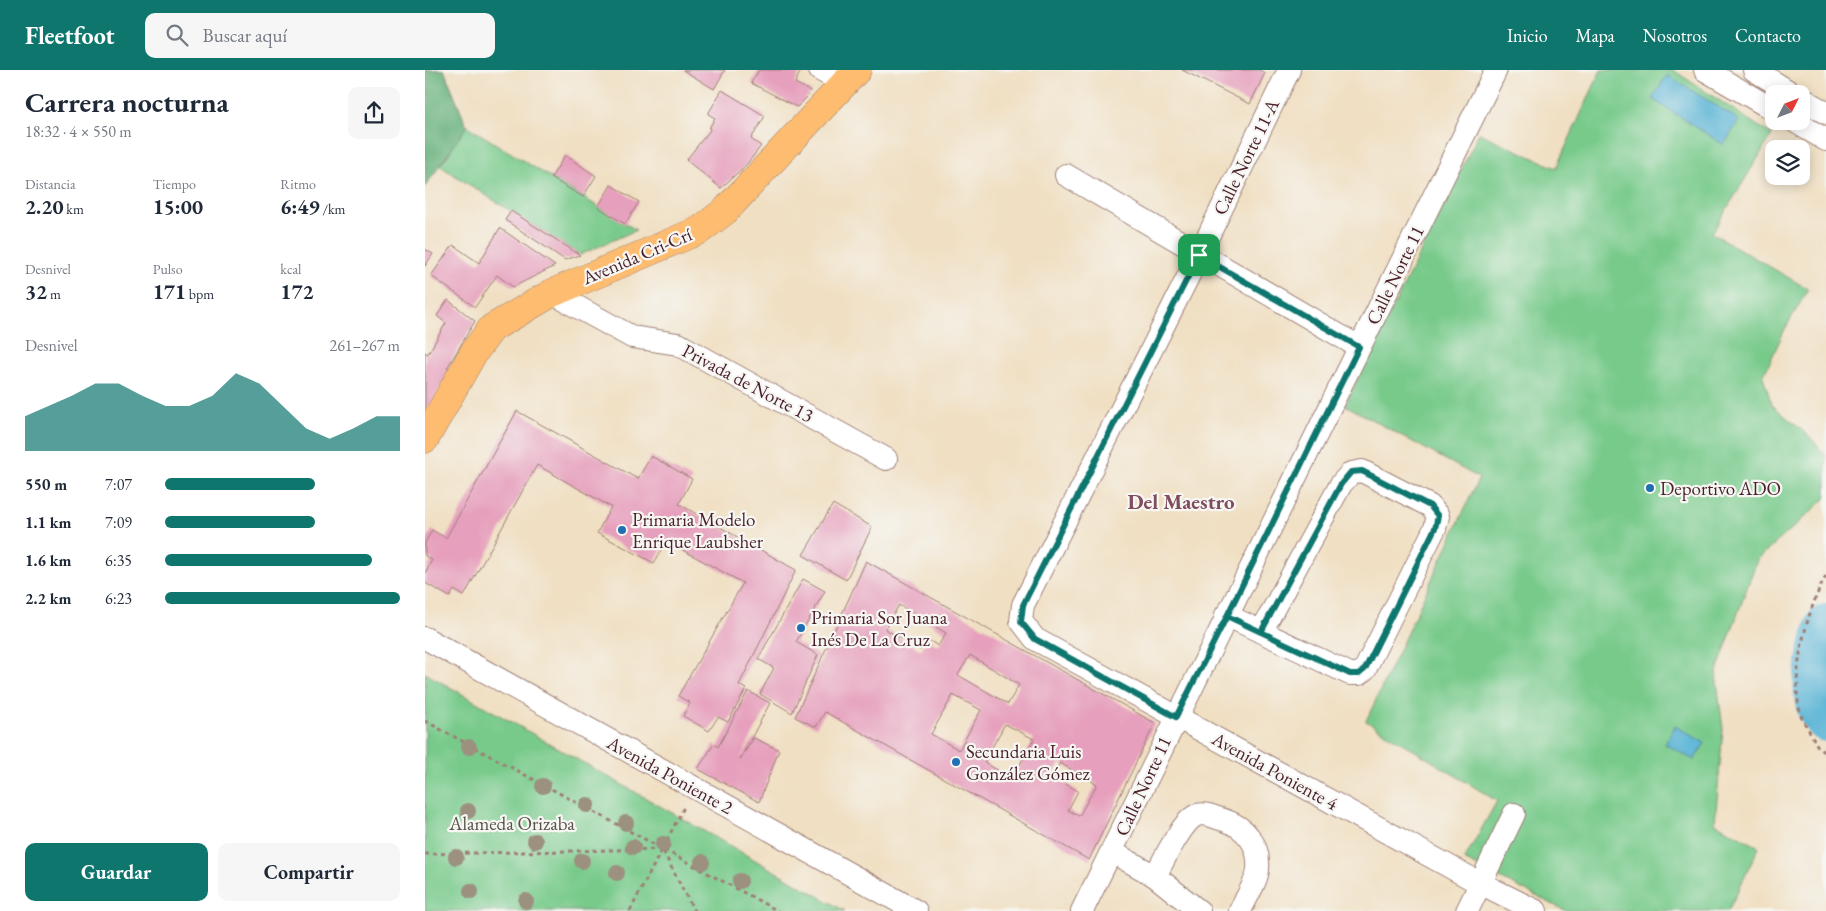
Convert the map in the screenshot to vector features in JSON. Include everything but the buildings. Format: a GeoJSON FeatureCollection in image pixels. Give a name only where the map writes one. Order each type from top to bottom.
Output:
{"type":"FeatureCollection","features":[{"type":"Feature","properties":{"kind":"main road","name":"Avenida Cri-Crí"},"geometry":{"type":"LineString","coordinates":[[425,439],[474,352],[493,328],[552,293],[700,230],[725,211],[850,77]]}},
{"type":"Feature","properties":{"kind":"street"},"geometry":{"type":"LineString","coordinates":[[820,70],[850,77]]}},
{"type":"Feature","properties":{"kind":"street","name":"Calle Norte 11-A"},"geometry":{"type":"LineString","coordinates":[[1021,622],[1023,605],[1199,255],[1289,70]]}},
{"type":"Feature","properties":{"kind":"street","name":"Calle Norte 11"},"geometry":{"type":"LineString","coordinates":[[1082,911],[1496,70]]}},
{"type":"Feature","properties":{"kind":"street"},"geometry":{"type":"LineString","coordinates":[[1705,70],[1765,105]]}},
{"type":"Feature","properties":{"kind":"street"},"geometry":{"type":"LineString","coordinates":[[1753,70],[1778,85]]}},
{"type":"Feature","properties":{"kind":"street"},"geometry":{"type":"LineString","coordinates":[[1810,103],[1826,113]]}},
{"type":"Feature","properties":{"kind":"street"},"geometry":{"type":"LineString","coordinates":[[1809,130],[1826,140]]}},
{"type":"Feature","properties":{"kind":"street"},"geometry":{"type":"LineString","coordinates":[[1066,175],[1199,255],[1359,347]]}},
{"type":"Feature","properties":{"kind":"street","name":"Privada de Norte 13"},"geometry":{"type":"LineString","coordinates":[[552,293],[632,337],[678,344],[886,458]]}},
{"type":"Feature","properties":{"kind":"street"},"geometry":{"type":"LineString","coordinates":[[1227,616],[1350,674],[1359,674],[1365,669],[1435,528],[1438,516],[1430,506],[1362,471],[1351,472],[1341,484],[1261,632]]}},
{"type":"Feature","properties":{"kind":"street","name":"Avenida Poniente 4"},"geometry":{"type":"LineString","coordinates":[[1021,622],[1035,639],[1481,884],[1536,911]]}},
{"type":"Feature","properties":{"kind":"street","name":"Avenida Poniente 2"},"geometry":{"type":"LineString","coordinates":[[425,638],[916,911]]}},
{"type":"Feature","properties":{"kind":"street"},"geometry":{"type":"LineString","coordinates":[[1155,876],[1187,822],[1195,815],[1204,814],[1234,824],[1249,834],[1257,850],[1258,870],[1240,911]]}},
{"type":"Feature","properties":{"kind":"street"},"geometry":{"type":"LineString","coordinates":[[1467,911],[1514,814]]}},
{"type":"Feature","properties":{"kind":"street"},"geometry":{"type":"LineString","coordinates":[[1111,852],[1155,876],[1199,911]]}},
{"type":"Feature","properties":{"kind":"path"},"geometry":{"type":"LineString","coordinates":[[1826,576],[1819,589],[1803,634],[1798,681],[1801,714],[1819,750],[1826,753]]}},
{"type":"Feature","properties":{"kind":"path"},"geometry":{"type":"LineString","coordinates":[[425,720],[777,911]]}},
{"type":"Feature","properties":{"kind":"path"},"geometry":{"type":"LineString","coordinates":[[630,911],[694,788]]}},
{"type":"Feature","properties":{"kind":"path"},"geometry":{"type":"LineString","coordinates":[[425,854],[662,849]]}},
{"type":"Feature","properties":{"kind":"path"},"geometry":{"type":"LineString","coordinates":[[662,849],[694,911]]}},
{"type":"Feature","properties":{"kind":"green space"},"geometry":{"type":"Polygon","coordinates":[[[425,70],[444,70],[467,126],[636,230],[580,255],[440,166],[451,151],[425,70]]]}},
{"type":"Feature","properties":{"kind":"green space"},"geometry":{"type":"Polygon","coordinates":[[[425,70],[444,70],[467,126],[425,187],[425,70]]]}},
{"type":"Feature","properties":{"kind":"green space","name":"Deportivo ADO"},"geometry":{"type":"Polygon","coordinates":[[[1601,70],[1673,70],[1772,135],[1769,140],[1765,140],[1765,146],[1712,233],[1808,289],[1784,331],[1763,377],[1772,405],[1810,437],[1826,456],[1826,498],[1757,560],[1716,674],[1723,729],[1715,823],[1759,847],[1728,911],[1566,911],[1464,860],[1497,801],[1366,721],[1479,478],[1345,405],[1479,133],[1556,168],[1601,70]]]}},
{"type":"Feature","properties":{"kind":"green space","name":"Alameda Orizaba"},"geometry":{"type":"Polygon","coordinates":[[[425,673],[845,911],[425,911],[425,673]]]}},
{"type":"Feature","properties":{"kind":"water"},"geometry":{"type":"Polygon","coordinates":[[[1667,75],[1739,120],[1724,145],[1652,99],[1667,75]]]}},
{"type":"Feature","properties":{"kind":"water"},"geometry":{"type":"Polygon","coordinates":[[[1675,726],[1705,743],[1694,760],[1665,744],[1675,726]]]}},
{"type":"Feature","properties":{"kind":"waterway"},"geometry":{"type":"LineString","coordinates":[[1826,624],[1817,655],[1813,689],[1817,709],[1826,722]]}},
{"type":"Feature","properties":{"kind":"place","name":"Deportivo ADO"},"geometry":{"type":"Point","coordinates":[1650,488]}},
{"type":"Feature","properties":{"kind":"place","name":"Primaria Modelo Enrique Laubsher"},"geometry":{"type":"Point","coordinates":[622,530]}},
{"type":"Feature","properties":{"kind":"place","name":"Primaria Sor Juana Inés De La Cruz"},"geometry":{"type":"Point","coordinates":[801,628]}},
{"type":"Feature","properties":{"kind":"place","name":"Secundaria Luis González Gómez"},"geometry":{"type":"Point","coordinates":[956,762]}},
{"type":"Feature","properties":{"kind":"district","name":"Del Maestro"},"geometry":{"type":"Point","coordinates":[1181,501]}},
{"type":"Feature","properties":{"kind":"route"},"geometry":{"type":"LineString","coordinates":[[1199,255],[1023,605],[1021,622],[1035,639],[1176,717],[1227,616],[1350,674],[1359,674],[1365,669],[1435,528],[1438,516],[1430,506],[1362,471],[1351,472],[1341,484],[1261,632],[1227,616],[1359,347],[1199,255]]}}]}
